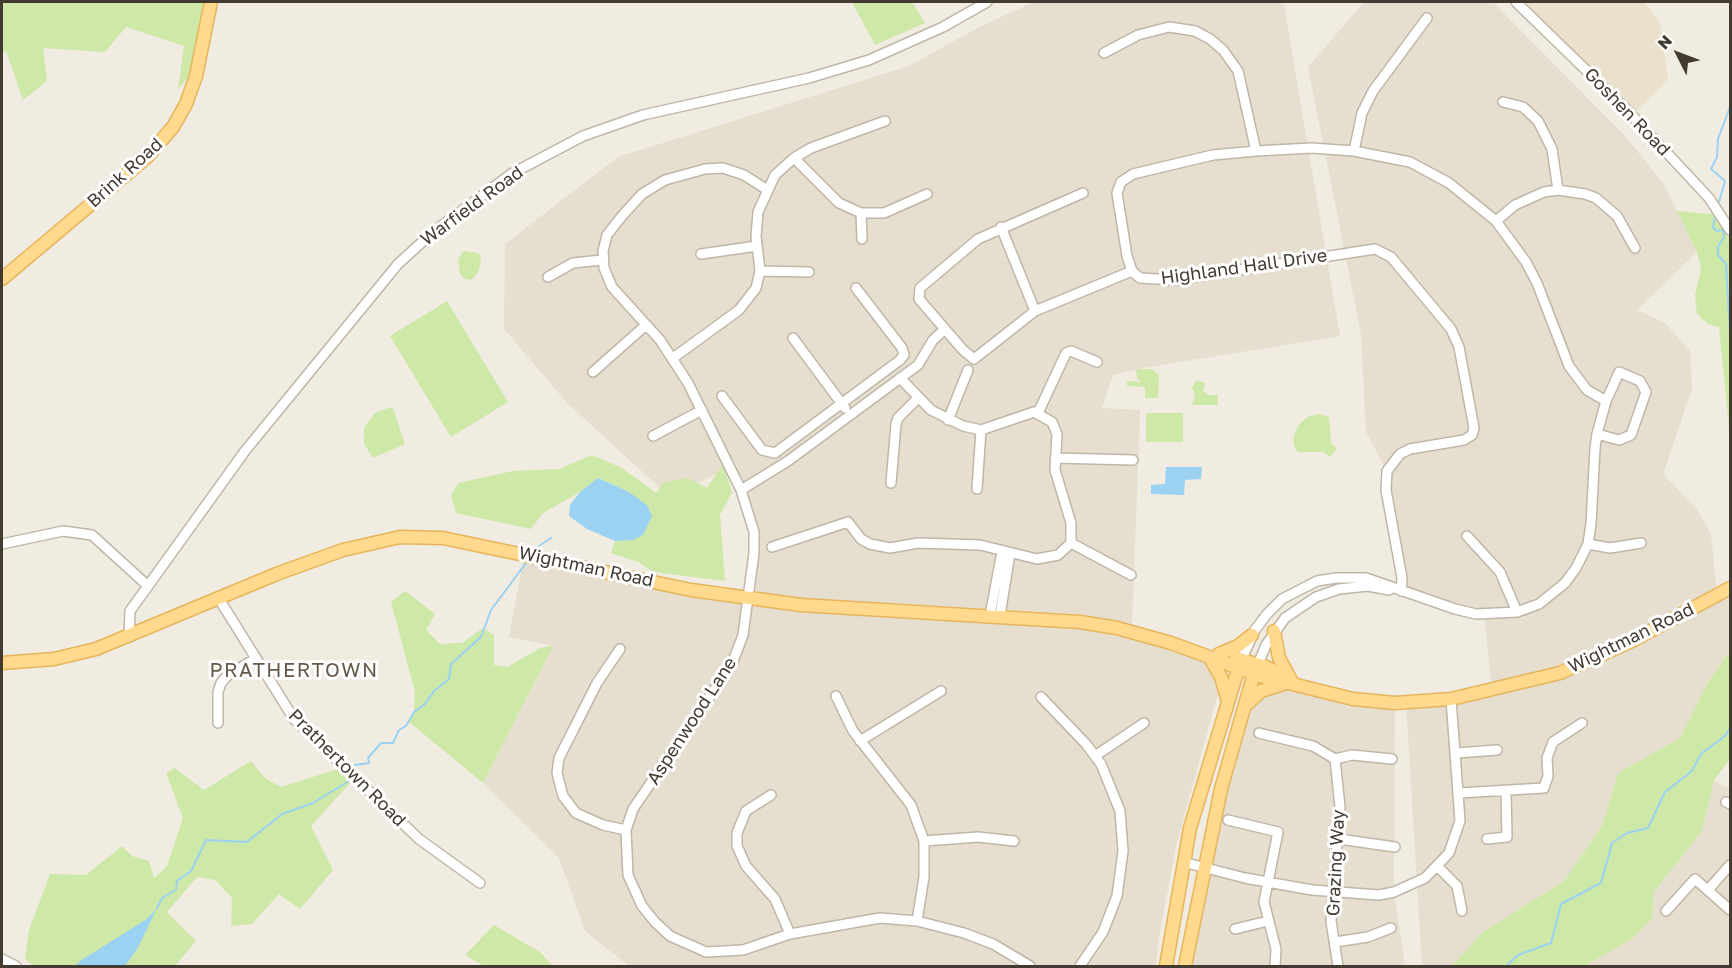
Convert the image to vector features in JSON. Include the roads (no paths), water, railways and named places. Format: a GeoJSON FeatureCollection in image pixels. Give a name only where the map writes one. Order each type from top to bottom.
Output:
{"type":"FeatureCollection","features":[{"type":"Feature","properties":{"kind":"main road","name":"Brink Road"},"geometry":{"type":"LineString","coordinates":[[2,279],[147,157],[173,127],[186,104],[196,76],[211,2]]}},
{"type":"Feature","properties":{"kind":"main road","name":"Wightman Road"},"geometry":{"type":"LineString","coordinates":[[2,663],[54,659],[96,649],[279,573],[343,550],[400,537],[442,538],[691,590],[801,605],[995,615],[1089,623],[1117,628],[1188,649],[1201,649],[1214,656],[1353,699],[1395,703],[1451,699],[1534,680],[1604,655],[1731,588]]}},
{"type":"Feature","properties":{"kind":"main road"},"geometry":{"type":"LineString","coordinates":[[1245,707],[1261,691],[1287,680],[1279,658],[1274,631]]}},
{"type":"Feature","properties":{"kind":"main road"},"geometry":{"type":"LineString","coordinates":[[1228,700],[1214,656],[1240,644],[1252,635]]}},
{"type":"Feature","properties":{"kind":"main road"},"geometry":{"type":"LineString","coordinates":[[1166,966],[1190,828],[1240,663]]}},
{"type":"Feature","properties":{"kind":"main road"},"geometry":{"type":"LineString","coordinates":[[1185,966],[1221,789],[1256,669]]}},
{"type":"Feature","properties":{"kind":"street","name":"Warfield Road"},"geometry":{"type":"LineString","coordinates":[[129,637],[130,611],[245,451],[398,264],[432,232],[511,174],[583,136],[643,116],[809,78],[869,60],[943,27],[987,2]]}},
{"type":"Feature","properties":{"kind":"street","name":"Goshen Road"},"geometry":{"type":"LineString","coordinates":[[1516,2],[1627,110],[1709,198],[1729,226]]}},
{"type":"Feature","properties":{"kind":"street"},"geometry":{"type":"LineString","coordinates":[[1354,151],[1362,113],[1372,91],[1427,18]]}},
{"type":"Feature","properties":{"kind":"street"},"geometry":{"type":"LineString","coordinates":[[1104,53],[1138,35],[1169,27],[1195,31],[1210,39],[1223,50],[1238,71],[1256,150]]}},
{"type":"Feature","properties":{"kind":"street"},"geometry":{"type":"LineString","coordinates":[[1503,102],[1523,107],[1538,121],[1551,149],[1558,190]]}},
{"type":"Feature","properties":{"kind":"street"},"geometry":{"type":"LineString","coordinates":[[673,358],[739,310],[756,288],[760,272],[757,246],[758,212],[766,189],[775,175],[794,158],[811,148],[885,121]]}},
{"type":"Feature","properties":{"kind":"street"},"geometry":{"type":"LineString","coordinates":[[1083,193],[978,238],[920,288],[919,299],[968,356],[974,358],[1035,311],[1132,271],[1127,256],[1117,193],[1121,182],[1132,174],[1214,155],[1256,150],[1311,148],[1354,151],[1392,157],[1428,171],[1458,189],[1496,221],[1526,261],[1537,283],[1569,366],[1587,390],[1606,401]]}},
{"type":"Feature","properties":{"kind":"street"},"geometry":{"type":"LineString","coordinates":[[794,158],[839,203],[861,213],[884,213],[927,194]]}},
{"type":"Feature","properties":{"kind":"street"},"geometry":{"type":"LineString","coordinates":[[548,277],[573,262],[602,260],[610,230],[642,194],[665,180],[705,169],[723,168],[744,175],[766,189]]}},
{"type":"Feature","properties":{"kind":"street"},"geometry":{"type":"LineString","coordinates":[[1496,221],[1530,198],[1558,190],[1585,194],[1607,206],[1617,216],[1635,248]]}},
{"type":"Feature","properties":{"kind":"street"},"geometry":{"type":"LineString","coordinates":[[861,213],[862,239]]}},
{"type":"Feature","properties":{"kind":"street"},"geometry":{"type":"LineString","coordinates":[[1001,227],[1035,311]]}},
{"type":"Feature","properties":{"kind":"street"},"geometry":{"type":"LineString","coordinates":[[701,254],[757,246]]}},
{"type":"Feature","properties":{"kind":"street","name":"Highland Hall Drive"},"geometry":{"type":"LineString","coordinates":[[1132,271],[1140,278],[1158,281],[1355,250],[1375,249],[1391,256],[1456,337],[1474,428],[1472,435],[1464,440],[1410,449],[1400,454],[1387,471],[1386,490],[1402,578],[1401,591]]}},
{"type":"Feature","properties":{"kind":"street","name":"Aspenwood Lane"},"geometry":{"type":"LineString","coordinates":[[602,260],[607,278],[616,292],[673,358],[702,410],[741,490],[754,532],[749,598],[743,635],[732,664],[633,809],[626,830],[628,875],[642,906],[670,936],[706,952],[725,953],[758,947],[790,934],[880,918],[917,921],[964,933],[993,944],[1030,966]]}},
{"type":"Feature","properties":{"kind":"street"},"geometry":{"type":"LineString","coordinates":[[760,272],[809,272]]}},
{"type":"Feature","properties":{"kind":"street"},"geometry":{"type":"LineString","coordinates":[[722,396],[762,450],[775,453],[903,355],[902,348],[856,288]]}},
{"type":"Feature","properties":{"kind":"street"},"geometry":{"type":"LineString","coordinates":[[593,372],[646,325]]}},
{"type":"Feature","properties":{"kind":"street"},"geometry":{"type":"LineString","coordinates":[[741,490],[788,461],[923,360],[933,340],[945,329]]}},
{"type":"Feature","properties":{"kind":"street"},"geometry":{"type":"LineString","coordinates":[[793,338],[850,415]]}},
{"type":"Feature","properties":{"kind":"street"},"geometry":{"type":"LineString","coordinates":[[1038,413],[1066,353],[1071,351],[1097,362]]}},
{"type":"Feature","properties":{"kind":"street"},"geometry":{"type":"LineString","coordinates":[[948,420],[968,370]]}},
{"type":"Feature","properties":{"kind":"street"},"geometry":{"type":"LineString","coordinates":[[1240,663],[1252,635],[1282,599],[1317,581],[1336,578],[1366,578],[1476,614],[1517,612],[1539,604],[1565,583],[1576,568],[1588,544],[1592,524],[1593,461],[1597,434],[1606,401],[1620,372],[1637,378],[1646,388],[1633,431],[1622,440],[1597,434]]}},
{"type":"Feature","properties":{"kind":"street"},"geometry":{"type":"LineString","coordinates":[[772,547],[848,522],[861,539],[879,547],[938,544],[980,545],[1037,559],[1049,558],[1064,551],[1071,543],[1071,523],[1057,480],[1056,428],[1047,417],[1038,413],[1025,414],[996,427],[981,430],[948,420],[917,399],[900,378]]}},
{"type":"Feature","properties":{"kind":"street"},"geometry":{"type":"LineString","coordinates":[[891,483],[896,424],[898,418],[917,399]]}},
{"type":"Feature","properties":{"kind":"street"},"geometry":{"type":"LineString","coordinates":[[653,436],[702,410]]}},
{"type":"Feature","properties":{"kind":"street"},"geometry":{"type":"LineString","coordinates":[[977,489],[981,430]]}},
{"type":"Feature","properties":{"kind":"street"},"geometry":{"type":"LineString","coordinates":[[1056,459],[1133,460]]}},
{"type":"Feature","properties":{"kind":"street"},"geometry":{"type":"LineString","coordinates":[[2,544],[63,531],[92,535],[148,586]]}},
{"type":"Feature","properties":{"kind":"street"},"geometry":{"type":"LineString","coordinates":[[1467,536],[1500,572],[1517,612]]}},
{"type":"Feature","properties":{"kind":"street"},"geometry":{"type":"LineString","coordinates":[[1071,543],[1131,574]]}},
{"type":"Feature","properties":{"kind":"street"},"geometry":{"type":"LineString","coordinates":[[1588,544],[1610,548],[1641,543]]}},
{"type":"Feature","properties":{"kind":"street"},"geometry":{"type":"LineString","coordinates":[[995,615],[1006,553]]}},
{"type":"Feature","properties":{"kind":"street"},"geometry":{"type":"LineString","coordinates":[[1256,669],[1274,631],[1295,609],[1316,597],[1339,589],[1368,586],[1401,591]]}},
{"type":"Feature","properties":{"kind":"street","name":"Prathertown Road"},"geometry":{"type":"LineString","coordinates":[[219,599],[288,712],[310,737],[419,838],[480,883]]}},
{"type":"Feature","properties":{"kind":"street"},"geometry":{"type":"LineString","coordinates":[[620,649],[597,682],[559,758],[557,773],[563,796],[576,813],[594,822],[626,830]]}},
{"type":"Feature","properties":{"kind":"street"},"geometry":{"type":"LineString","coordinates":[[218,723],[218,692],[221,683],[227,676],[255,659]]}},
{"type":"Feature","properties":{"kind":"street"},"geometry":{"type":"LineString","coordinates":[[860,741],[941,691]]}},
{"type":"Feature","properties":{"kind":"street"},"geometry":{"type":"LineString","coordinates":[[836,696],[860,741],[907,800],[924,841],[925,864],[917,921]]}},
{"type":"Feature","properties":{"kind":"street"},"geometry":{"type":"LineString","coordinates":[[1041,697],[1095,756],[1111,784],[1120,811],[1124,851],[1117,896],[1103,932],[1080,966]]}},
{"type":"Feature","properties":{"kind":"street"},"geometry":{"type":"LineString","coordinates":[[1183,862],[1267,882],[1380,895],[1394,892],[1425,878],[1449,853],[1460,821],[1457,753],[1451,699]]}},
{"type":"Feature","properties":{"kind":"street"},"geometry":{"type":"LineString","coordinates":[[1095,756],[1144,723]]}},
{"type":"Feature","properties":{"kind":"street"},"geometry":{"type":"LineString","coordinates":[[1459,793],[1544,788],[1548,776],[1547,758],[1553,742],[1582,723]]}},
{"type":"Feature","properties":{"kind":"street"},"geometry":{"type":"LineString","coordinates":[[1259,733],[1313,746],[1335,759],[1352,755],[1392,759]]}},
{"type":"Feature","properties":{"kind":"street"},"geometry":{"type":"LineString","coordinates":[[1457,753],[1497,750]]}},
{"type":"Feature","properties":{"kind":"street","name":"Grazing Way"},"geometry":{"type":"LineString","coordinates":[[1335,759],[1340,807],[1331,921],[1338,966]]}},
{"type":"Feature","properties":{"kind":"street"},"geometry":{"type":"LineString","coordinates":[[1487,839],[1507,837],[1506,791]]}},
{"type":"Feature","properties":{"kind":"street"},"geometry":{"type":"LineString","coordinates":[[771,795],[746,811],[737,833],[737,846],[746,866],[775,899],[790,934]]}},
{"type":"Feature","properties":{"kind":"street"},"geometry":{"type":"LineString","coordinates":[[1228,820],[1278,832],[1264,902],[1276,949],[1275,966]]}},
{"type":"Feature","properties":{"kind":"street"},"geometry":{"type":"LineString","coordinates":[[924,841],[978,837],[1014,841]]}},
{"type":"Feature","properties":{"kind":"street"},"geometry":{"type":"LineString","coordinates":[[1339,839],[1395,847]]}},
{"type":"Feature","properties":{"kind":"street"},"geometry":{"type":"LineString","coordinates":[[1708,890],[1731,865]]}},
{"type":"Feature","properties":{"kind":"street"},"geometry":{"type":"LineString","coordinates":[[1437,866],[1457,886],[1462,911]]}},
{"type":"Feature","properties":{"kind":"street"},"geometry":{"type":"LineString","coordinates":[[1666,911],[1695,879],[1731,910]]}},
{"type":"Feature","properties":{"kind":"street"},"geometry":{"type":"LineString","coordinates":[[1235,929],[1268,921]]}},
{"type":"Feature","properties":{"kind":"street"},"geometry":{"type":"LineString","coordinates":[[1335,942],[1368,937],[1391,928]]}},
{"type":"Feature","properties":{"kind":"street"},"geometry":{"type":"LineString","coordinates":[[2,959],[16,966]]}},
{"type":"Feature","properties":{"kind":"water"},"geometry":{"type":"Polygon","coordinates":[[[1166,467],[1202,467],[1201,479],[1185,480],[1184,495],[1151,494],[1151,485],[1165,484],[1166,467]]]}},
{"type":"Feature","properties":{"kind":"water"},"geometry":{"type":"Polygon","coordinates":[[[598,478],[629,492],[647,505],[652,516],[643,535],[633,540],[615,541],[587,529],[569,516],[570,505],[580,492],[598,478]]]}},
{"type":"Feature","properties":{"kind":"water"},"geometry":{"type":"Polygon","coordinates":[[[157,908],[138,948],[125,966],[75,966],[147,919],[157,908]]]}},
{"type":"Feature","properties":{"kind":"waterway"},"geometry":{"type":"LineString","coordinates":[[1719,202],[1725,181],[1711,169],[1717,157],[1718,139],[1730,107]]}},
{"type":"Feature","properties":{"kind":"waterway"},"geometry":{"type":"LineString","coordinates":[[1715,217],[1713,228],[1717,231],[1723,230],[1724,237],[1718,247],[1718,255],[1726,264],[1730,332]]}},
{"type":"Feature","properties":{"kind":"waterway"},"geometry":{"type":"LineString","coordinates":[[536,548],[551,538]]}},
{"type":"Feature","properties":{"kind":"waterway"},"geometry":{"type":"LineString","coordinates":[[355,773],[355,765],[369,763],[368,758],[381,743],[393,743],[399,730],[406,726],[414,712],[449,679],[451,664],[481,637],[491,610],[526,563]]}},
{"type":"Feature","properties":{"kind":"waterway"},"geometry":{"type":"LineString","coordinates":[[1506,966],[1518,955],[1551,943],[1561,904],[1601,883],[1612,843],[1627,833],[1648,828],[1665,792],[1692,771],[1701,754],[1726,735],[1730,728]]}},
{"type":"Feature","properties":{"kind":"waterway"},"geometry":{"type":"LineString","coordinates":[[157,908],[162,898],[176,890],[177,881],[191,871],[206,840],[247,842],[282,814],[313,803],[349,781]]}},
{"type":"Feature","properties":{"kind":"district","name":"PRATHERTOWN"},"geometry":{"type":"Point","coordinates":[294,671]}}]}
